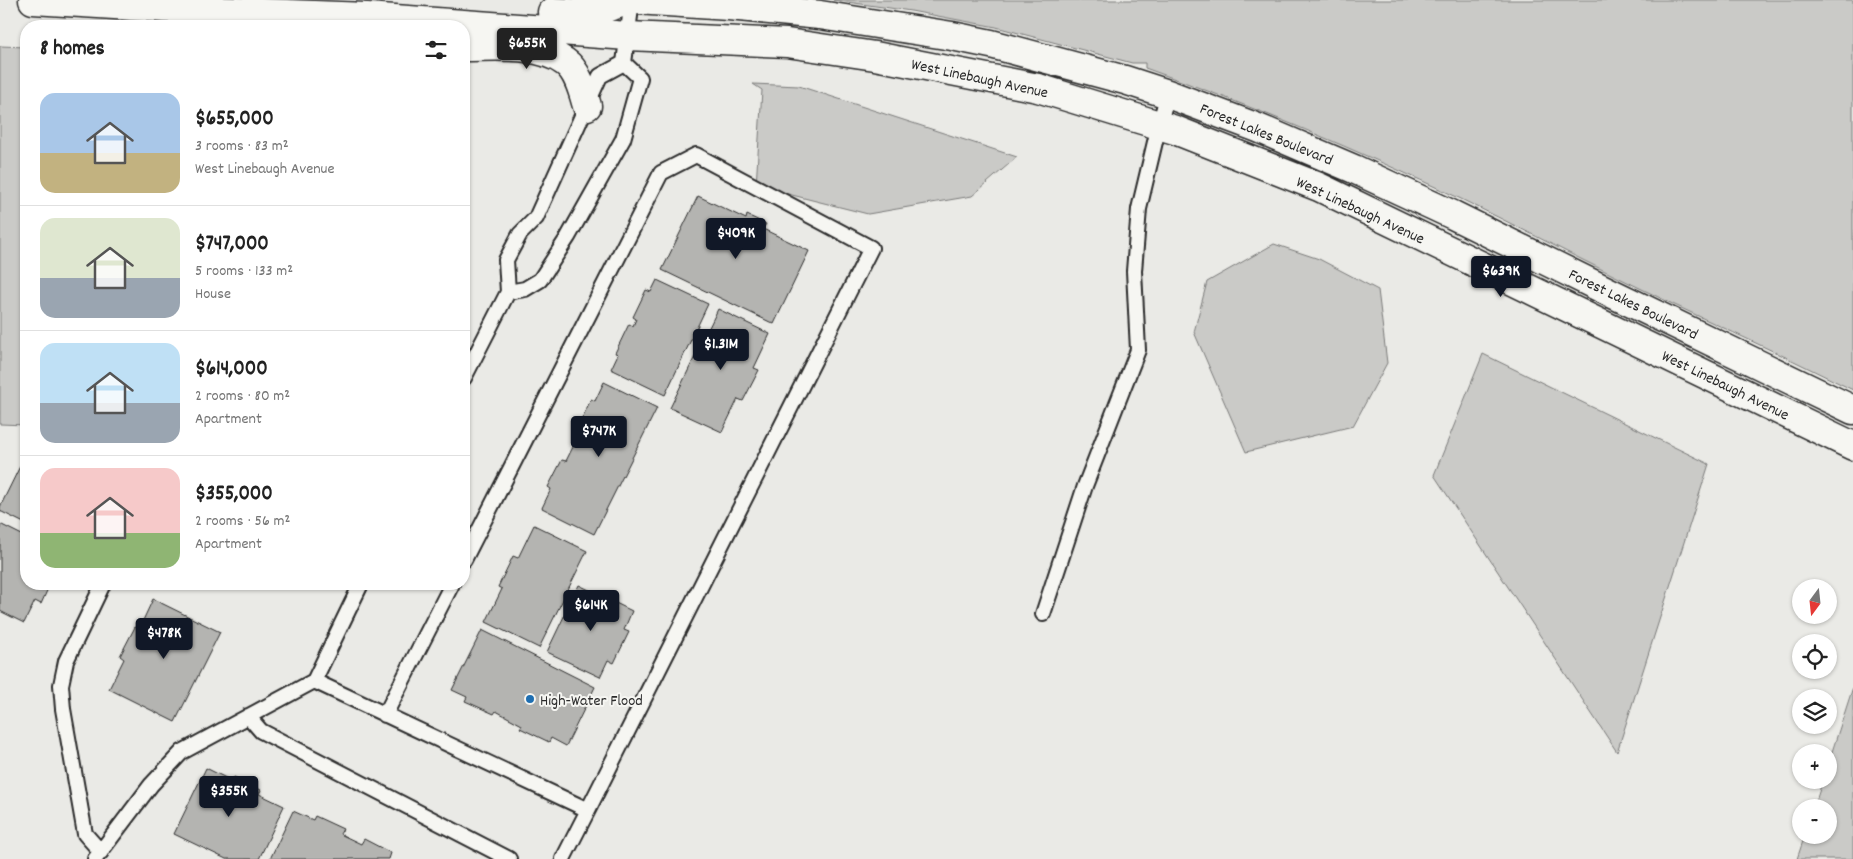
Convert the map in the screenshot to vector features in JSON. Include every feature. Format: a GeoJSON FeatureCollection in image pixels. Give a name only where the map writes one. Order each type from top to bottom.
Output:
{"type":"FeatureCollection","features":[{"type":"Feature","properties":{"kind":"main road","name":"West Linebaugh Avenue"},"geometry":{"type":"LineString","coordinates":[[33,0],[250,12],[299,7],[405,20]]}},
{"type":"Feature","properties":{"kind":"main road"},"geometry":{"type":"LineString","coordinates":[[353,0],[585,14],[633,0]]}},
{"type":"Feature","properties":{"kind":"main road","name":"Forest Lakes Boulevard"},"geometry":{"type":"LineString","coordinates":[[633,0],[770,10],[907,28],[991,44],[1130,81],[1168,94],[1304,148],[1453,215],[1853,410]]}},
{"type":"Feature","properties":{"kind":"main road"},"geometry":{"type":"LineString","coordinates":[[299,7],[328,20]]}},
{"type":"Feature","properties":{"kind":"main road"},"geometry":{"type":"LineString","coordinates":[[628,36],[646,25],[667,19],[727,21],[859,36],[958,53],[1079,82],[1130,81]]}},
{"type":"Feature","properties":{"kind":"main road","name":"West Linebaugh Avenue"},"geometry":{"type":"LineString","coordinates":[[470,25],[628,36],[787,43],[875,56],[1038,88],[1158,125],[1319,187],[1853,446]]}},
{"type":"Feature","properties":{"kind":"main road"},"geometry":{"type":"LineString","coordinates":[[470,47],[530,49],[549,54],[566,62],[576,75],[587,106]]}},
{"type":"Feature","properties":{"kind":"lane"},"geometry":{"type":"LineString","coordinates":[[624,63],[633,0]]}},
{"type":"Feature","properties":{"kind":"lane"},"geometry":{"type":"LineString","coordinates":[[470,366],[508,292],[506,260],[520,234],[536,218],[600,76],[624,63]]}},
{"type":"Feature","properties":{"kind":"lane"},"geometry":{"type":"LineString","coordinates":[[508,292],[525,289],[540,280],[568,237],[623,139],[640,78],[624,63]]}},
{"type":"Feature","properties":{"kind":"lane"},"geometry":{"type":"LineString","coordinates":[[1043,614],[1085,486],[1138,350],[1134,272],[1139,209],[1158,125],[1168,94]]}},
{"type":"Feature","properties":{"kind":"lane"},"geometry":{"type":"LineString","coordinates":[[470,548],[661,173],[696,154],[871,248],[563,859]]}},
{"type":"Feature","properties":{"kind":"lane"},"geometry":{"type":"LineString","coordinates":[[99,590],[66,661],[61,685],[63,709],[85,834],[98,856],[151,785],[182,752],[314,681],[358,590]]}},
{"type":"Feature","properties":{"kind":"lane"},"geometry":{"type":"LineString","coordinates":[[385,715],[449,590]]}},
{"type":"Feature","properties":{"kind":"lane"},"geometry":{"type":"LineString","coordinates":[[314,681],[588,810]]}},
{"type":"Feature","properties":{"kind":"lane"},"geometry":{"type":"LineString","coordinates":[[248,716],[261,731],[509,859]]}},
{"type":"Feature","properties":{"kind":"shaded area"},"geometry":{"type":"Polygon","coordinates":[[[833,0],[1853,0],[1853,390],[1643,290],[1421,180],[1265,113],[1145,68],[1145,63],[1132,63],[996,27],[911,11],[833,0]]]}},
{"type":"Feature","properties":{"kind":"shaded area"},"geometry":{"type":"Polygon","coordinates":[[[0,46],[20,47],[20,425],[0,424],[0,46]]]}},
{"type":"Feature","properties":{"kind":"shaded area"},"geometry":{"type":"Polygon","coordinates":[[[753,84],[799,86],[1017,157],[972,196],[868,214],[756,186],[762,90],[753,84]]]}},
{"type":"Feature","properties":{"kind":"shaded area"},"geometry":{"type":"Polygon","coordinates":[[[1274,244],[1319,259],[1378,290],[1387,363],[1353,426],[1246,452],[1194,332],[1207,282],[1274,244]]]}},
{"type":"Feature","properties":{"kind":"shaded area"},"geometry":{"type":"Polygon","coordinates":[[[1483,354],[1709,464],[1617,752],[1434,475],[1483,354]]]}},
{"type":"Feature","properties":{"kind":"shaded area"},"geometry":{"type":"Polygon","coordinates":[[[1853,687],[1853,859],[1797,859],[1802,844],[1837,844],[1837,799],[1817,799],[1820,789],[1837,789],[1837,744],[1835,744],[1853,687]]]}},
{"type":"Feature","properties":{"kind":"building"},"geometry":{"type":"Polygon","coordinates":[[[698,196],[746,219],[747,215],[766,224],[763,229],[809,251],[774,324],[662,270],[698,196]]]}},
{"type":"Feature","properties":{"kind":"building"},"geometry":{"type":"Polygon","coordinates":[[[657,280],[708,304],[665,395],[611,369],[618,354],[615,353],[629,324],[633,326],[636,319],[633,317],[646,290],[651,292],[657,280]]]}},
{"type":"Feature","properties":{"kind":"building"},"geometry":{"type":"Polygon","coordinates":[[[718,309],[770,334],[754,368],[759,370],[743,401],[738,399],[722,432],[670,408],[718,309]]]}},
{"type":"Feature","properties":{"kind":"building"},"geometry":{"type":"Polygon","coordinates":[[[604,382],[657,408],[594,534],[542,508],[551,489],[548,487],[562,460],[566,461],[582,429],[578,427],[591,399],[595,401],[604,382]]]}},
{"type":"Feature","properties":{"kind":"building"},"geometry":{"type":"Polygon","coordinates":[[[20,466],[20,521],[0,511],[0,507],[20,466]]]}},
{"type":"Feature","properties":{"kind":"building"},"geometry":{"type":"Polygon","coordinates":[[[0,524],[20,534],[20,590],[47,590],[41,604],[35,601],[24,623],[0,611],[0,524]]]}},
{"type":"Feature","properties":{"kind":"building"},"geometry":{"type":"Polygon","coordinates":[[[534,525],[587,551],[539,648],[486,622],[502,589],[498,587],[513,556],[518,558],[534,525]]]}},
{"type":"Feature","properties":{"kind":"building"},"geometry":{"type":"Polygon","coordinates":[[[579,585],[632,611],[624,630],[629,632],[614,663],[608,660],[600,677],[547,652],[579,585]]]}},
{"type":"Feature","properties":{"kind":"building"},"geometry":{"type":"Polygon","coordinates":[[[153,599],[220,632],[175,722],[109,689],[124,659],[120,656],[135,627],[139,629],[153,599]]]}},
{"type":"Feature","properties":{"kind":"building"},"geometry":{"type":"Polygon","coordinates":[[[482,630],[595,687],[566,746],[551,738],[549,742],[520,728],[522,725],[496,711],[494,714],[465,701],[467,697],[452,690],[482,630]]]}},
{"type":"Feature","properties":{"kind":"building"},"geometry":{"type":"Polygon","coordinates":[[[206,768],[232,781],[234,777],[261,790],[259,794],[284,806],[259,859],[226,859],[174,834],[206,768]]]}},
{"type":"Feature","properties":{"kind":"building"},"geometry":{"type":"Polygon","coordinates":[[[293,811],[313,820],[315,816],[343,829],[340,834],[361,844],[364,839],[391,853],[389,859],[270,859],[293,811]]]}},
{"type":"Feature","properties":{"kind":"place","name":"High-Water Flood"},"geometry":{"type":"Point","coordinates":[530,699]}}]}
